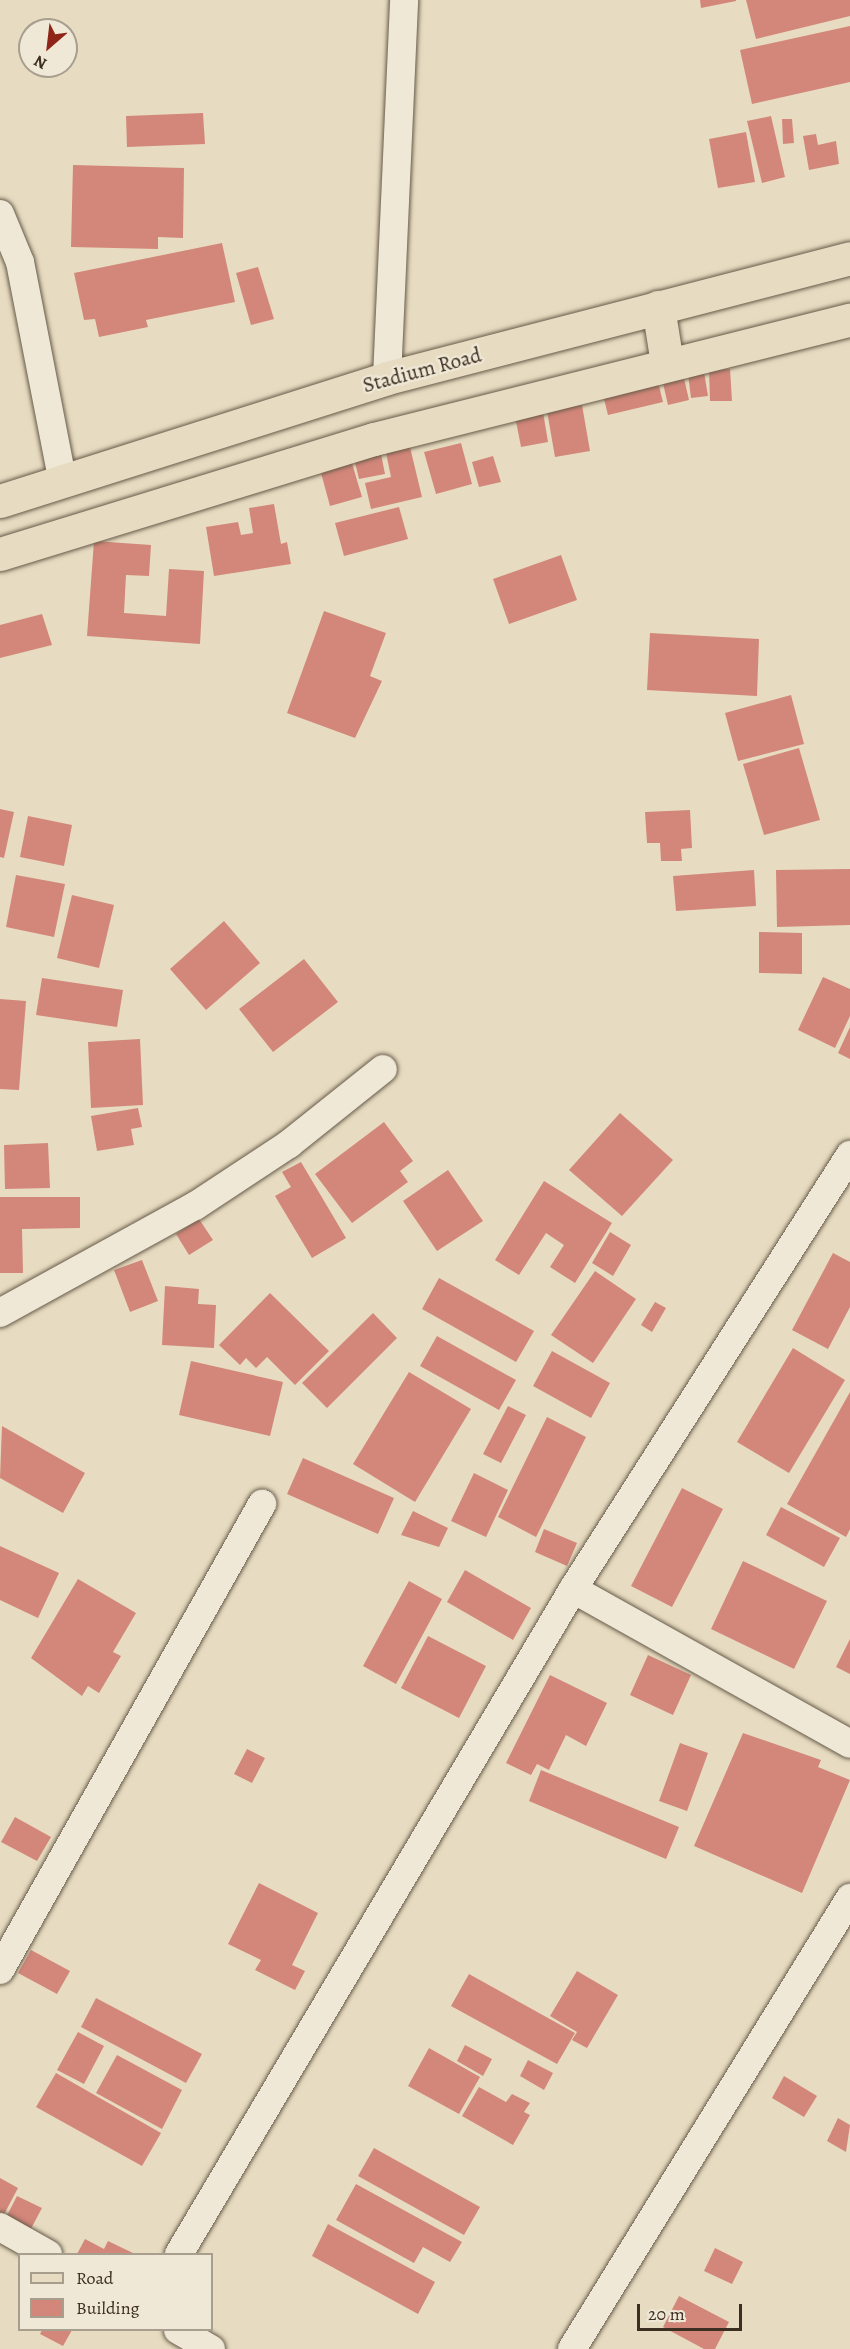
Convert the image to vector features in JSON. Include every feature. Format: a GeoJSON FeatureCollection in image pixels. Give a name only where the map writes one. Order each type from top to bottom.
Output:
{"type":"FeatureCollection","features":[{"type":"Feature","properties":{"kind":"main road","name":"Stadium Road"},"geometry":{"type":"LineString","coordinates":[[0,501],[62,479],[387,378],[850,258]]}},
{"type":"Feature","properties":{"kind":"main road"},"geometry":{"type":"LineString","coordinates":[[658,307],[667,363]]}},
{"type":"Feature","properties":{"kind":"main road"},"geometry":{"type":"LineString","coordinates":[[0,554],[374,439],[667,363],[850,319]]}},
{"type":"Feature","properties":{"kind":"street"},"geometry":{"type":"LineString","coordinates":[[387,378],[404,0]]}},
{"type":"Feature","properties":{"kind":"street"},"geometry":{"type":"LineString","coordinates":[[0,214],[20,262],[62,479]]}},
{"type":"Feature","properties":{"kind":"street"},"geometry":{"type":"LineString","coordinates":[[0,1313],[195,1206],[289,1144],[383,1069]]}},
{"type":"Feature","properties":{"kind":"street"},"geometry":{"type":"LineString","coordinates":[[180,2253],[573,1589],[850,1155]]}},
{"type":"Feature","properties":{"kind":"street"},"geometry":{"type":"LineString","coordinates":[[0,1970],[262,1504]]}},
{"type":"Feature","properties":{"kind":"street"},"geometry":{"type":"LineString","coordinates":[[573,1589],[850,1744]]}},
{"type":"Feature","properties":{"kind":"street"},"geometry":{"type":"LineString","coordinates":[[572,2349],[850,1898]]}},
{"type":"Feature","properties":{"kind":"street"},"geometry":{"type":"LineString","coordinates":[[0,2227],[46,2253]]}},
{"type":"Feature","properties":{"kind":"street"},"geometry":{"type":"LineString","coordinates":[[180,2331],[211,2349]]}},
{"type":"Feature","properties":{"kind":"building"},"geometry":{"type":"Polygon","coordinates":[[[700,0],[736,0],[736,1],[701,8],[700,0]]]}},
{"type":"Feature","properties":{"kind":"building"},"geometry":{"type":"Polygon","coordinates":[[[746,0],[850,0],[850,16],[756,39],[746,0]]]}},
{"type":"Feature","properties":{"kind":"building"},"geometry":{"type":"Polygon","coordinates":[[[850,26],[850,82],[752,104],[740,50],[850,26]]]}},
{"type":"Feature","properties":{"kind":"building"},"geometry":{"type":"Polygon","coordinates":[[[203,113],[205,144],[127,147],[126,116],[203,113]]]}},
{"type":"Feature","properties":{"kind":"building"},"geometry":{"type":"Polygon","coordinates":[[[771,116],[785,177],[762,183],[747,121],[771,116]]]}},
{"type":"Feature","properties":{"kind":"building"},"geometry":{"type":"Polygon","coordinates":[[[782,119],[792,119],[794,143],[783,144],[782,119]]]}},
{"type":"Feature","properties":{"kind":"building"},"geometry":{"type":"Polygon","coordinates":[[[746,132],[755,182],[718,188],[709,139],[746,132]]]}},
{"type":"Feature","properties":{"kind":"building"},"geometry":{"type":"Polygon","coordinates":[[[816,134],[818,145],[836,141],[839,164],[809,170],[803,136],[816,134]]]}},
{"type":"Feature","properties":{"kind":"building"},"geometry":{"type":"Polygon","coordinates":[[[73,165],[184,168],[183,238],[158,237],[158,249],[71,247],[73,165]]]}},
{"type":"Feature","properties":{"kind":"building"},"geometry":{"type":"Polygon","coordinates":[[[222,243],[235,302],[146,320],[148,327],[99,337],[95,319],[84,320],[74,273],[222,243]]]}},
{"type":"Feature","properties":{"kind":"building"},"geometry":{"type":"Polygon","coordinates":[[[258,267],[274,319],[251,325],[236,273],[258,267]]]}},
{"type":"Feature","properties":{"kind":"building"},"geometry":{"type":"Polygon","coordinates":[[[730,369],[732,401],[710,401],[709,370],[730,369]]]}},
{"type":"Feature","properties":{"kind":"building"},"geometry":{"type":"Polygon","coordinates":[[[704,372],[708,396],[691,398],[688,374],[704,372]]]}},
{"type":"Feature","properties":{"kind":"building"},"geometry":{"type":"Polygon","coordinates":[[[656,374],[663,402],[608,415],[601,387],[656,374]]]}},
{"type":"Feature","properties":{"kind":"building"},"geometry":{"type":"Polygon","coordinates":[[[683,374],[689,400],[668,405],[662,379],[683,374]]]}},
{"type":"Feature","properties":{"kind":"building"},"geometry":{"type":"Polygon","coordinates":[[[582,405],[590,451],[555,457],[547,411],[582,405]]]}},
{"type":"Feature","properties":{"kind":"building"},"geometry":{"type":"Polygon","coordinates":[[[542,406],[548,442],[521,447],[514,411],[542,406]]]}},
{"type":"Feature","properties":{"kind":"building"},"geometry":{"type":"Polygon","coordinates":[[[409,443],[422,497],[371,509],[365,483],[391,477],[385,448],[409,443]]]}},
{"type":"Feature","properties":{"kind":"building"},"geometry":{"type":"Polygon","coordinates":[[[461,443],[472,484],[436,494],[424,452],[461,443]]]}},
{"type":"Feature","properties":{"kind":"building"},"geometry":{"type":"Polygon","coordinates":[[[380,449],[385,474],[359,479],[353,454],[380,449]]]}},
{"type":"Feature","properties":{"kind":"building"},"geometry":{"type":"Polygon","coordinates":[[[349,453],[362,497],[330,506],[318,462],[349,453]]]}},
{"type":"Feature","properties":{"kind":"building"},"geometry":{"type":"Polygon","coordinates":[[[493,456],[501,482],[479,487],[472,462],[493,456]]]}},
{"type":"Feature","properties":{"kind":"building"},"geometry":{"type":"Polygon","coordinates":[[[274,504],[281,544],[287,542],[291,564],[214,576],[206,527],[238,522],[241,535],[253,533],[249,508],[274,504]]]}},
{"type":"Feature","properties":{"kind":"building"},"geometry":{"type":"Polygon","coordinates":[[[399,507],[408,539],[344,556],[335,523],[399,507]]]}},
{"type":"Feature","properties":{"kind":"building"},"geometry":{"type":"Polygon","coordinates":[[[94,541],[151,545],[149,576],[126,575],[124,613],[166,616],[169,569],[204,571],[200,644],[87,636],[94,541]]]}},
{"type":"Feature","properties":{"kind":"building"},"geometry":{"type":"Polygon","coordinates":[[[561,555],[577,600],[509,624],[493,579],[561,555]]]}},
{"type":"Feature","properties":{"kind":"building"},"geometry":{"type":"Polygon","coordinates":[[[324,611],[386,633],[370,676],[382,681],[355,738],[287,713],[324,611]]]}},
{"type":"Feature","properties":{"kind":"building"},"geometry":{"type":"Polygon","coordinates":[[[42,614],[52,645],[0,658],[0,625],[42,614]]]}},
{"type":"Feature","properties":{"kind":"building"},"geometry":{"type":"Polygon","coordinates":[[[650,633],[759,639],[757,696],[647,690],[650,633]]]}},
{"type":"Feature","properties":{"kind":"building"},"geometry":{"type":"Polygon","coordinates":[[[791,695],[804,744],[738,761],[725,713],[791,695]]]}},
{"type":"Feature","properties":{"kind":"building"},"geometry":{"type":"Polygon","coordinates":[[[799,748],[820,820],[764,835],[743,764],[799,748]]]}},
{"type":"Feature","properties":{"kind":"building"},"geometry":{"type":"Polygon","coordinates":[[[0,809],[14,812],[4,858],[0,857],[0,809]]]}},
{"type":"Feature","properties":{"kind":"building"},"geometry":{"type":"Polygon","coordinates":[[[690,810],[692,848],[681,849],[682,861],[661,861],[660,843],[647,843],[645,812],[690,810]]]}},
{"type":"Feature","properties":{"kind":"building"},"geometry":{"type":"Polygon","coordinates":[[[28,816],[72,825],[64,866],[20,857],[28,816]]]}},
{"type":"Feature","properties":{"kind":"building"},"geometry":{"type":"Polygon","coordinates":[[[850,869],[850,925],[777,927],[776,870],[850,869]]]}},
{"type":"Feature","properties":{"kind":"building"},"geometry":{"type":"Polygon","coordinates":[[[754,870],[756,906],[676,911],[673,876],[754,870]]]}},
{"type":"Feature","properties":{"kind":"building"},"geometry":{"type":"Polygon","coordinates":[[[16,875],[65,884],[54,937],[6,927],[16,875]]]}},
{"type":"Feature","properties":{"kind":"building"},"geometry":{"type":"Polygon","coordinates":[[[72,895],[114,905],[99,968],[57,958],[72,895]]]}},
{"type":"Feature","properties":{"kind":"building"},"geometry":{"type":"Polygon","coordinates":[[[224,921],[260,963],[206,1010],[170,969],[224,921]]]}},
{"type":"Feature","properties":{"kind":"building"},"geometry":{"type":"Polygon","coordinates":[[[759,932],[802,933],[802,974],[759,973],[759,932]]]}},
{"type":"Feature","properties":{"kind":"building"},"geometry":{"type":"Polygon","coordinates":[[[304,959],[338,1002],[273,1052],[239,1009],[304,959]]]}},
{"type":"Feature","properties":{"kind":"building"},"geometry":{"type":"Polygon","coordinates":[[[823,977],[850,989],[850,1016],[835,1048],[798,1030],[823,977]]]}},
{"type":"Feature","properties":{"kind":"building"},"geometry":{"type":"Polygon","coordinates":[[[42,978],[123,990],[117,1027],[36,1015],[42,978]]]}},
{"type":"Feature","properties":{"kind":"building"},"geometry":{"type":"Polygon","coordinates":[[[0,999],[26,1001],[19,1090],[0,1089],[0,999]]]}},
{"type":"Feature","properties":{"kind":"building"},"geometry":{"type":"Polygon","coordinates":[[[850,1027],[850,1059],[838,1053],[850,1027]]]}},
{"type":"Feature","properties":{"kind":"building"},"geometry":{"type":"Polygon","coordinates":[[[140,1039],[143,1105],[91,1108],[88,1042],[140,1039]]]}},
{"type":"Feature","properties":{"kind":"building"},"geometry":{"type":"Polygon","coordinates":[[[138,1108],[142,1127],[131,1129],[134,1145],[97,1151],[91,1116],[138,1108]]]}},
{"type":"Feature","properties":{"kind":"building"},"geometry":{"type":"Polygon","coordinates":[[[620,1113],[673,1160],[622,1216],[569,1170],[620,1113]]]}},
{"type":"Feature","properties":{"kind":"building"},"geometry":{"type":"Polygon","coordinates":[[[384,1122],[413,1161],[400,1171],[408,1182],[352,1223],[315,1174],[384,1122]]]}},
{"type":"Feature","properties":{"kind":"building"},"geometry":{"type":"Polygon","coordinates":[[[48,1143],[50,1188],[5,1189],[4,1145],[48,1143]]]}},
{"type":"Feature","properties":{"kind":"building"},"geometry":{"type":"Polygon","coordinates":[[[301,1162],[346,1238],[312,1258],[275,1196],[291,1187],[282,1172],[301,1162]]]}},
{"type":"Feature","properties":{"kind":"building"},"geometry":{"type":"Polygon","coordinates":[[[448,1170],[483,1221],[437,1251],[403,1201],[448,1170]]]}},
{"type":"Feature","properties":{"kind":"building"},"geometry":{"type":"Polygon","coordinates":[[[544,1181],[612,1223],[575,1283],[550,1267],[564,1245],[546,1233],[519,1275],[495,1260],[544,1181]]]}},
{"type":"Feature","properties":{"kind":"building"},"geometry":{"type":"Polygon","coordinates":[[[0,1197],[80,1197],[80,1228],[22,1229],[23,1273],[0,1273],[0,1197]]]}},
{"type":"Feature","properties":{"kind":"building"},"geometry":{"type":"Polygon","coordinates":[[[199,1219],[213,1240],[189,1255],[176,1234],[199,1219]]]}},
{"type":"Feature","properties":{"kind":"building"},"geometry":{"type":"Polygon","coordinates":[[[610,1232],[631,1245],[613,1276],[592,1263],[610,1232]]]}},
{"type":"Feature","properties":{"kind":"building"},"geometry":{"type":"Polygon","coordinates":[[[833,1253],[850,1262],[850,1307],[828,1349],[792,1330],[833,1253]]]}},
{"type":"Feature","properties":{"kind":"building"},"geometry":{"type":"Polygon","coordinates":[[[142,1260],[158,1301],[130,1312],[114,1270],[142,1260]]]}},
{"type":"Feature","properties":{"kind":"building"},"geometry":{"type":"Polygon","coordinates":[[[595,1271],[636,1299],[593,1363],[551,1335],[595,1271]]]}},
{"type":"Feature","properties":{"kind":"building"},"geometry":{"type":"Polygon","coordinates":[[[439,1278],[534,1331],[516,1362],[422,1309],[439,1278]]]}},
{"type":"Feature","properties":{"kind":"building"},"geometry":{"type":"Polygon","coordinates":[[[165,1286],[199,1289],[198,1304],[216,1305],[214,1348],[162,1345],[165,1286]]]}},
{"type":"Feature","properties":{"kind":"building"},"geometry":{"type":"Polygon","coordinates":[[[270,1293],[329,1351],[295,1385],[267,1357],[256,1368],[246,1358],[240,1365],[219,1345],[270,1293]]]}},
{"type":"Feature","properties":{"kind":"building"},"geometry":{"type":"Polygon","coordinates":[[[655,1302],[666,1308],[652,1332],[641,1325],[655,1302]]]}},
{"type":"Feature","properties":{"kind":"building"},"geometry":{"type":"Polygon","coordinates":[[[373,1313],[397,1338],[327,1408],[302,1383],[373,1313]]]}},
{"type":"Feature","properties":{"kind":"building"},"geometry":{"type":"Polygon","coordinates":[[[437,1336],[516,1380],[499,1410],[420,1366],[437,1336]]]}},
{"type":"Feature","properties":{"kind":"building"},"geometry":{"type":"Polygon","coordinates":[[[793,1348],[845,1380],[789,1473],[737,1442],[793,1348]]]}},
{"type":"Feature","properties":{"kind":"building"},"geometry":{"type":"Polygon","coordinates":[[[552,1351],[610,1383],[591,1418],[533,1386],[552,1351]]]}},
{"type":"Feature","properties":{"kind":"building"},"geometry":{"type":"Polygon","coordinates":[[[191,1361],[283,1382],[270,1436],[179,1415],[191,1361]]]}},
{"type":"Feature","properties":{"kind":"building"},"geometry":{"type":"Polygon","coordinates":[[[409,1372],[471,1409],[415,1502],[353,1464],[409,1372]]]}},
{"type":"Feature","properties":{"kind":"building"},"geometry":{"type":"Polygon","coordinates":[[[850,1392],[850,1529],[846,1537],[787,1504],[850,1392]]]}},
{"type":"Feature","properties":{"kind":"building"},"geometry":{"type":"Polygon","coordinates":[[[508,1406],[526,1415],[501,1463],[483,1454],[508,1406]]]}},
{"type":"Feature","properties":{"kind":"building"},"geometry":{"type":"Polygon","coordinates":[[[547,1417],[586,1437],[536,1537],[498,1517],[547,1417]]]}},
{"type":"Feature","properties":{"kind":"building"},"geometry":{"type":"Polygon","coordinates":[[[2,1426],[85,1473],[63,1513],[0,1478],[2,1426]]]}},
{"type":"Feature","properties":{"kind":"building"},"geometry":{"type":"Polygon","coordinates":[[[303,1458],[394,1498],[378,1534],[287,1494],[303,1458]]]}},
{"type":"Feature","properties":{"kind":"building"},"geometry":{"type":"Polygon","coordinates":[[[474,1473],[508,1490],[486,1537],[451,1521],[474,1473]]]}},
{"type":"Feature","properties":{"kind":"building"},"geometry":{"type":"Polygon","coordinates":[[[682,1488],[723,1509],[672,1607],[631,1586],[682,1488]]]}},
{"type":"Feature","properties":{"kind":"building"},"geometry":{"type":"Polygon","coordinates":[[[781,1507],[840,1538],[824,1567],[766,1535],[781,1507]]]}},
{"type":"Feature","properties":{"kind":"building"},"geometry":{"type":"Polygon","coordinates":[[[413,1511],[448,1528],[439,1547],[401,1535],[413,1511]]]}},
{"type":"Feature","properties":{"kind":"building"},"geometry":{"type":"Polygon","coordinates":[[[544,1529],[577,1543],[567,1566],[535,1552],[544,1529]]]}},
{"type":"Feature","properties":{"kind":"building"},"geometry":{"type":"Polygon","coordinates":[[[0,1546],[59,1573],[38,1618],[0,1600],[0,1546]]]}},
{"type":"Feature","properties":{"kind":"building"},"geometry":{"type":"Polygon","coordinates":[[[743,1561],[827,1601],[794,1669],[711,1629],[743,1561]]]}},
{"type":"Feature","properties":{"kind":"building"},"geometry":{"type":"Polygon","coordinates":[[[465,1570],[531,1608],[513,1640],[447,1602],[465,1570]]]}},
{"type":"Feature","properties":{"kind":"building"},"geometry":{"type":"Polygon","coordinates":[[[78,1579],[136,1613],[113,1652],[121,1656],[99,1693],[88,1686],[82,1696],[31,1658],[78,1579]]]}},
{"type":"Feature","properties":{"kind":"building"},"geometry":{"type":"Polygon","coordinates":[[[409,1581],[442,1599],[396,1684],[363,1666],[409,1581]]]}},
{"type":"Feature","properties":{"kind":"building"},"geometry":{"type":"Polygon","coordinates":[[[428,1636],[486,1666],[459,1718],[401,1688],[428,1636]]]}},
{"type":"Feature","properties":{"kind":"building"},"geometry":{"type":"Polygon","coordinates":[[[850,1639],[850,1674],[836,1667],[850,1639]]]}},
{"type":"Feature","properties":{"kind":"building"},"geometry":{"type":"Polygon","coordinates":[[[648,1655],[691,1675],[673,1715],[630,1695],[648,1655]]]}},
{"type":"Feature","properties":{"kind":"building"},"geometry":{"type":"Polygon","coordinates":[[[550,1675],[607,1703],[586,1746],[566,1735],[549,1770],[537,1764],[531,1775],[506,1763],[550,1675]]]}},
{"type":"Feature","properties":{"kind":"building"},"geometry":{"type":"Polygon","coordinates":[[[743,1733],[821,1760],[818,1767],[850,1780],[802,1893],[694,1846],[743,1733]]]}},
{"type":"Feature","properties":{"kind":"building"},"geometry":{"type":"Polygon","coordinates":[[[680,1743],[708,1753],[687,1811],[659,1801],[680,1743]]]}},
{"type":"Feature","properties":{"kind":"building"},"geometry":{"type":"Polygon","coordinates":[[[247,1749],[265,1758],[252,1783],[234,1774],[247,1749]]]}},
{"type":"Feature","properties":{"kind":"building"},"geometry":{"type":"Polygon","coordinates":[[[541,1770],[679,1827],[666,1859],[529,1801],[541,1770]]]}},
{"type":"Feature","properties":{"kind":"building"},"geometry":{"type":"Polygon","coordinates":[[[15,1817],[51,1837],[37,1861],[1,1842],[15,1817]]]}},
{"type":"Feature","properties":{"kind":"building"},"geometry":{"type":"Polygon","coordinates":[[[259,1883],[318,1913],[292,1965],[305,1971],[295,1990],[255,1970],[261,1960],[228,1944],[259,1883]]]}},
{"type":"Feature","properties":{"kind":"building"},"geometry":{"type":"Polygon","coordinates":[[[31,1950],[70,1971],[57,1994],[18,1973],[31,1950]]]}},
{"type":"Feature","properties":{"kind":"building"},"geometry":{"type":"Polygon","coordinates":[[[577,1971],[618,1995],[587,2048],[572,2040],[577,2032],[550,2016],[577,1971]]]}},
{"type":"Feature","properties":{"kind":"building"},"geometry":{"type":"Polygon","coordinates":[[[469,1974],[575,2033],[557,2064],[451,2006],[469,1974]]]}},
{"type":"Feature","properties":{"kind":"building"},"geometry":{"type":"Polygon","coordinates":[[[96,1998],[202,2054],[186,2083],[81,2027],[96,1998]]]}},
{"type":"Feature","properties":{"kind":"building"},"geometry":{"type":"Polygon","coordinates":[[[78,2032],[104,2046],[84,2084],[57,2070],[78,2032]]]}},
{"type":"Feature","properties":{"kind":"building"},"geometry":{"type":"Polygon","coordinates":[[[465,2045],[492,2059],[483,2076],[457,2061],[465,2045]]]}},
{"type":"Feature","properties":{"kind":"building"},"geometry":{"type":"Polygon","coordinates":[[[429,2048],[480,2077],[459,2114],[408,2086],[429,2048]]]}},
{"type":"Feature","properties":{"kind":"building"},"geometry":{"type":"Polygon","coordinates":[[[117,2055],[182,2090],[162,2129],[96,2093],[117,2055]]]}},
{"type":"Feature","properties":{"kind":"building"},"geometry":{"type":"Polygon","coordinates":[[[528,2060],[553,2073],[544,2090],[520,2076],[528,2060]]]}},
{"type":"Feature","properties":{"kind":"building"},"geometry":{"type":"Polygon","coordinates":[[[56,2073],[161,2133],[142,2166],[36,2107],[56,2073]]]}},
{"type":"Feature","properties":{"kind":"building"},"geometry":{"type":"Polygon","coordinates":[[[784,2076],[817,2096],[804,2117],[772,2098],[784,2076]]]}},
{"type":"Feature","properties":{"kind":"building"},"geometry":{"type":"Polygon","coordinates":[[[479,2087],[506,2102],[512,2094],[530,2103],[524,2112],[530,2115],[513,2145],[462,2116],[479,2087]]]}},
{"type":"Feature","properties":{"kind":"building"},"geometry":{"type":"Polygon","coordinates":[[[838,2118],[850,2125],[846,2152],[827,2141],[838,2118]]]}},
{"type":"Feature","properties":{"kind":"building"},"geometry":{"type":"Polygon","coordinates":[[[374,2148],[480,2207],[464,2235],[358,2176],[374,2148]]]}},
{"type":"Feature","properties":{"kind":"building"},"geometry":{"type":"Polygon","coordinates":[[[0,2178],[18,2188],[0,2222],[0,2178]]]}},
{"type":"Feature","properties":{"kind":"building"},"geometry":{"type":"Polygon","coordinates":[[[356,2184],[462,2242],[450,2262],[423,2247],[414,2263],[336,2220],[356,2184]]]}},
{"type":"Feature","properties":{"kind":"building"},"geometry":{"type":"Polygon","coordinates":[[[17,2196],[42,2208],[26,2238],[2,2225],[17,2196]]]}},
{"type":"Feature","properties":{"kind":"building"},"geometry":{"type":"Polygon","coordinates":[[[328,2224],[435,2282],[418,2314],[312,2256],[328,2224]]]}},
{"type":"Feature","properties":{"kind":"building"},"geometry":{"type":"Polygon","coordinates":[[[85,2239],[104,2249],[108,2241],[133,2253],[78,2253],[85,2239]]]}},
{"type":"Feature","properties":{"kind":"building"},"geometry":{"type":"Polygon","coordinates":[[[715,2248],[743,2262],[732,2284],[704,2271],[715,2248]]]}},
{"type":"Feature","properties":{"kind":"building"},"geometry":{"type":"Polygon","coordinates":[[[679,2296],[729,2322],[715,2349],[704,2349],[663,2327],[679,2296]]]}},
{"type":"Feature","properties":{"kind":"building"},"geometry":{"type":"Polygon","coordinates":[[[42,2331],[71,2331],[63,2346],[40,2334],[42,2331]]]}}]}
